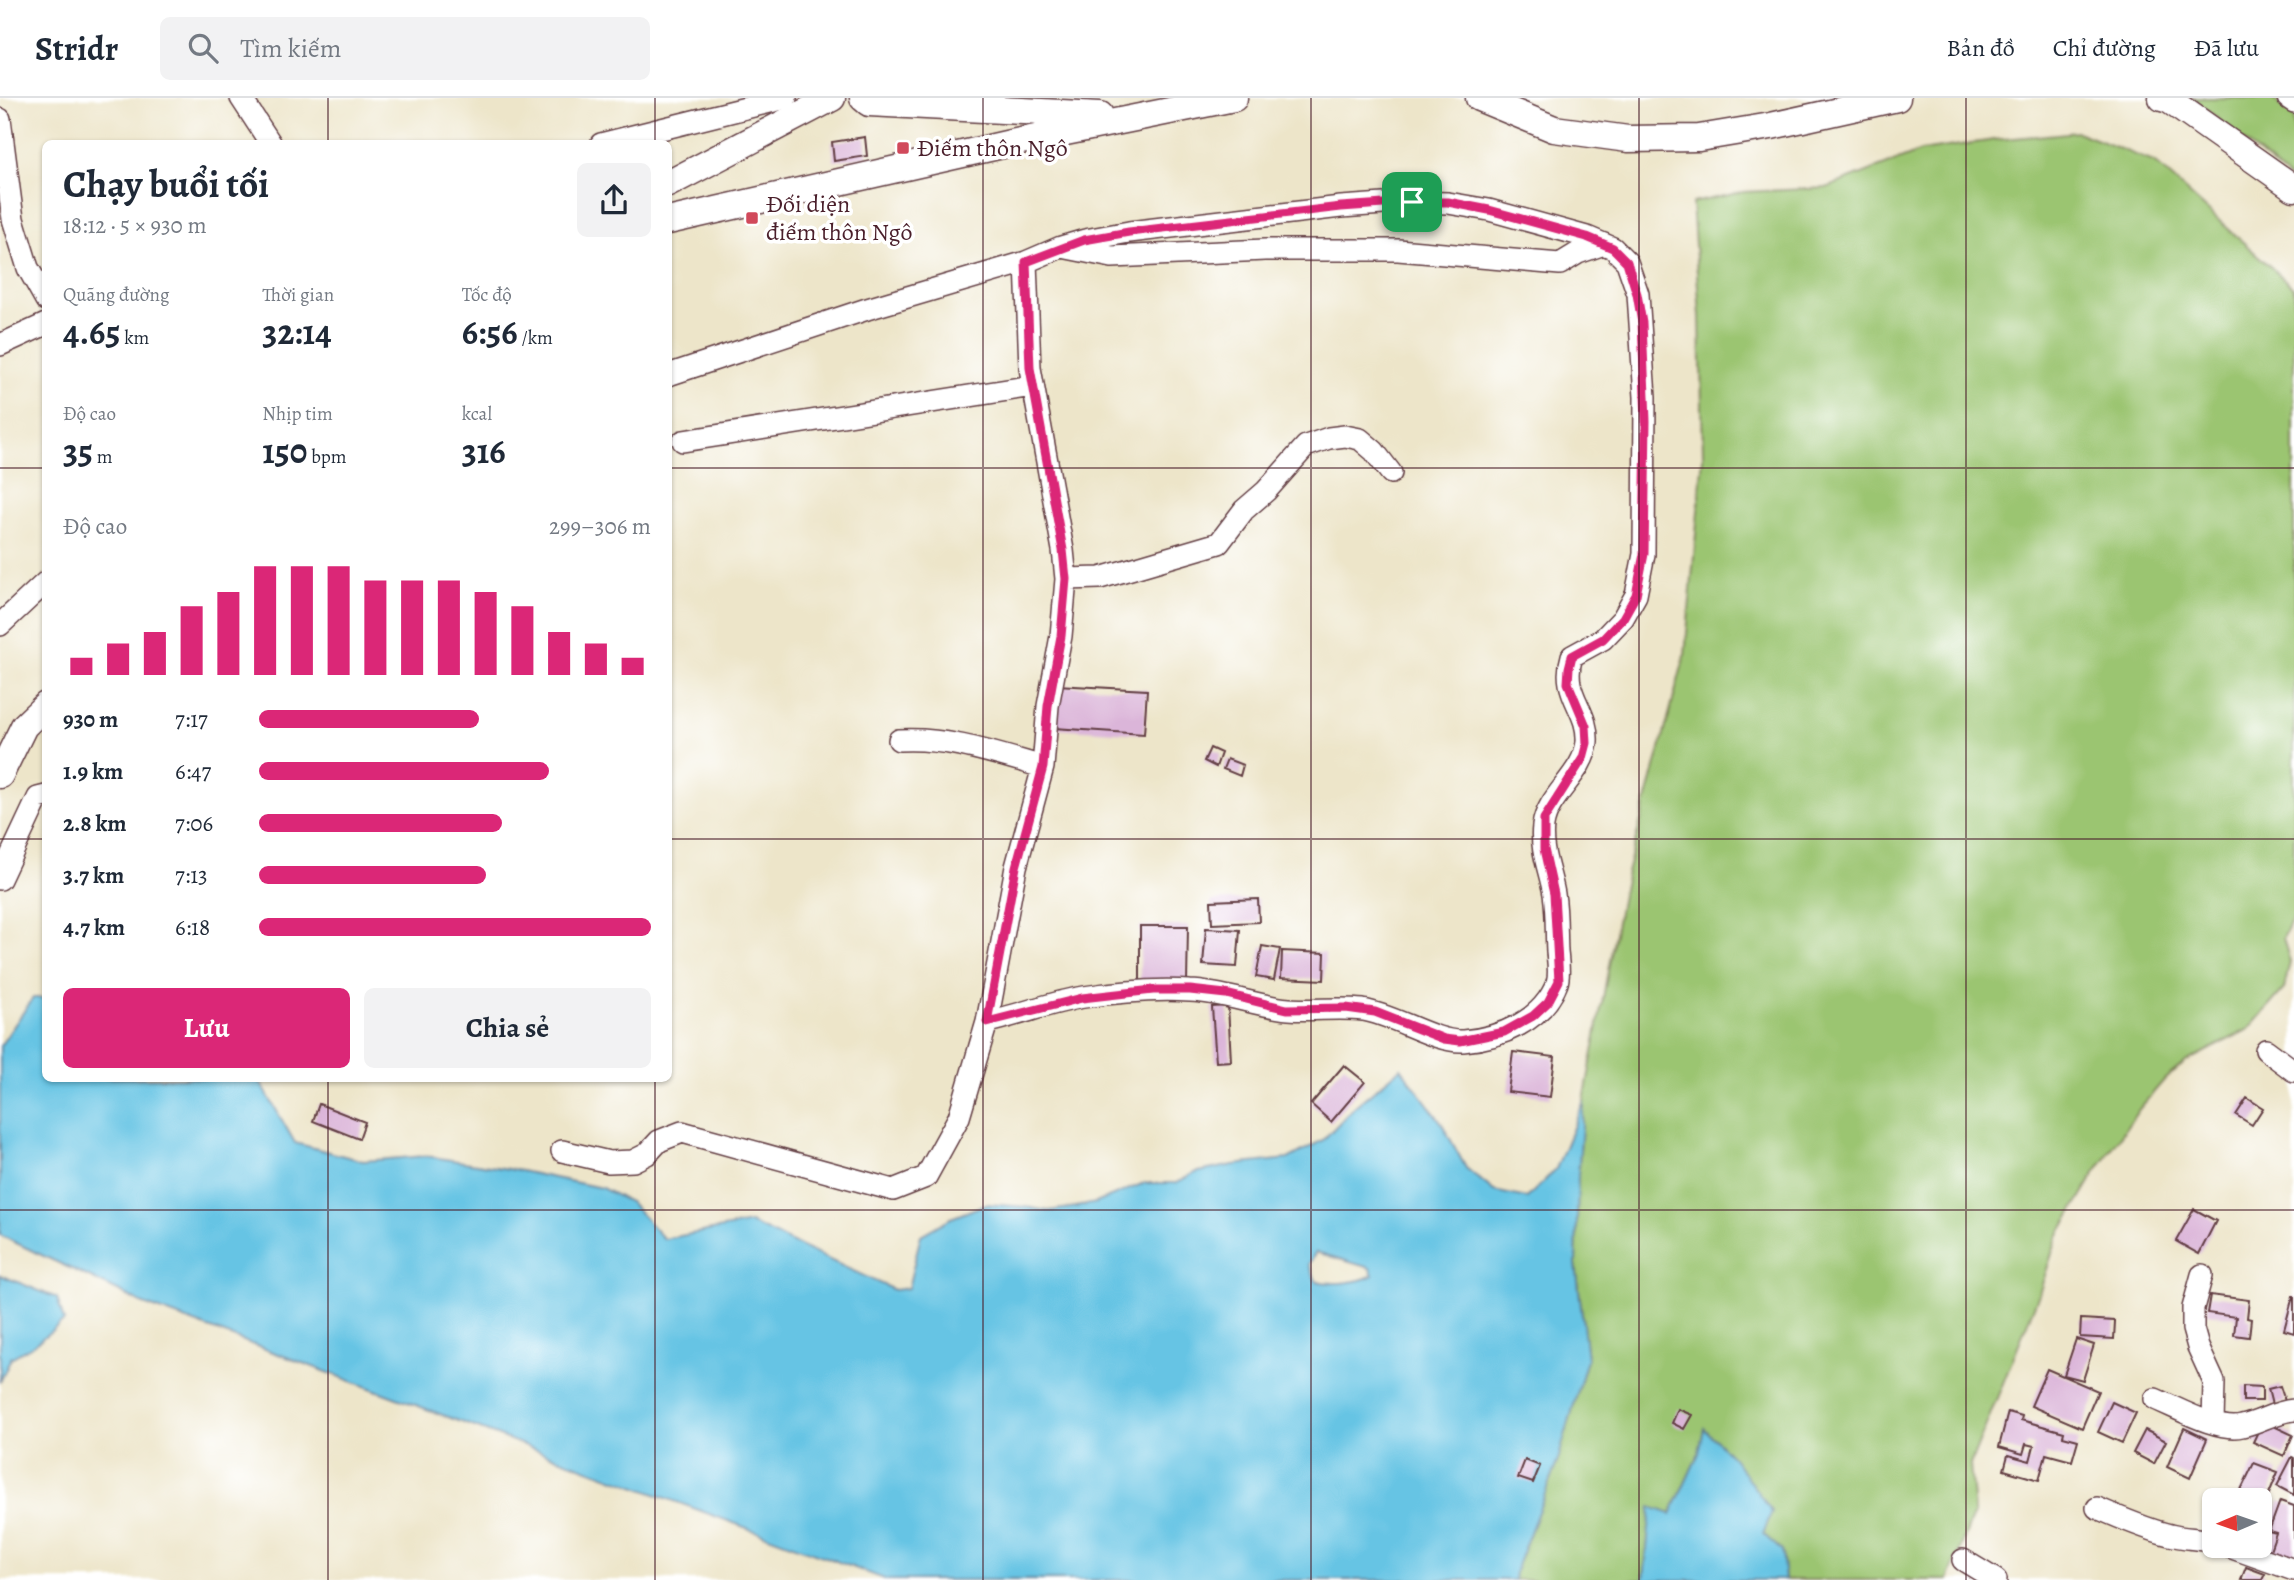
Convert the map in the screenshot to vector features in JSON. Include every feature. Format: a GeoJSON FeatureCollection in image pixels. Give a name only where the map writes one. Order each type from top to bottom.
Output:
{"type":"FeatureCollection","features":[{"type":"Feature","properties":{"kind":"main road"},"geometry":{"type":"LineString","coordinates":[[672,182],[832,98]]}},
{"type":"Feature","properties":{"kind":"main road"},"geometry":{"type":"LineString","coordinates":[[863,98],[869,103],[1136,116]]}},
{"type":"Feature","properties":{"kind":"main road"},"geometry":{"type":"LineString","coordinates":[[672,220],[1136,116],[1234,98]]}},
{"type":"Feature","properties":{"kind":"main road"},"geometry":{"type":"LineString","coordinates":[[1479,98],[1554,129],[1628,139],[1699,138],[1771,126],[1897,98]]}},
{"type":"Feature","properties":{"kind":"main road"},"geometry":{"type":"LineString","coordinates":[[1771,126],[1814,98]]}},
{"type":"Feature","properties":{"kind":"main road"},"geometry":{"type":"LineString","coordinates":[[2162,98],[2169,100],[2294,188]]}},
{"type":"Feature","properties":{"kind":"main road"},"geometry":{"type":"LineString","coordinates":[[2182,98],[2230,144]]}},
{"type":"Feature","properties":{"kind":"main road"},"geometry":{"type":"LineString","coordinates":[[0,775],[24,726],[42,709]]}},
{"type":"Feature","properties":{"kind":"street"},"geometry":{"type":"LineString","coordinates":[[241,98],[268,140]]}},
{"type":"Feature","properties":{"kind":"street"},"geometry":{"type":"LineString","coordinates":[[2288,98],[2294,102]]}},
{"type":"Feature","properties":{"kind":"street"},"geometry":{"type":"LineString","coordinates":[[617,140],[778,99]]}},
{"type":"Feature","properties":{"kind":"street"},"geometry":{"type":"LineString","coordinates":[[0,119],[13,219],[28,268],[42,293]]}},
{"type":"Feature","properties":{"kind":"street"},"geometry":{"type":"LineString","coordinates":[[672,374],[867,309],[1026,262],[1084,240],[1129,232],[1341,207],[1448,202],[1489,210],[1587,237],[1613,248],[1627,262],[1640,313],[1646,421],[1644,554],[1636,595],[1623,618],[1603,639],[1572,656],[1569,668],[1568,683],[1586,726],[1587,743],[1583,758],[1544,819],[1544,849],[1554,894],[1559,981],[1548,1002],[1533,1016],[1504,1032],[1460,1041],[1444,1039],[1375,1012],[1346,1008],[1287,1009],[1226,994],[1190,990],[1153,990],[1082,998],[987,1022]]}},
{"type":"Feature","properties":{"kind":"street"},"geometry":{"type":"LineString","coordinates":[[1061,247],[1112,257],[1265,250],[1398,250],[1560,264],[1578,253],[1604,244]]}},
{"type":"Feature","properties":{"kind":"street"},"geometry":{"type":"LineString","coordinates":[[562,1151],[609,1162],[633,1161],[647,1154],[659,1142],[682,1132],[893,1189],[926,1177],[959,1117],[987,1022],[1016,867],[1043,767],[1048,706],[1061,636],[1066,579],[1030,368],[1026,262]]}},
{"type":"Feature","properties":{"kind":"street"},"geometry":{"type":"LineString","coordinates":[[0,345],[42,326]]}},
{"type":"Feature","properties":{"kind":"street"},"geometry":{"type":"LineString","coordinates":[[683,441],[1033,386]]}},
{"type":"Feature","properties":{"kind":"street"},"geometry":{"type":"LineString","coordinates":[[1066,579],[1100,578],[1219,543],[1244,510],[1266,491],[1306,446],[1329,438],[1345,436],[1360,439],[1391,472]]}},
{"type":"Feature","properties":{"kind":"street"},"geometry":{"type":"LineString","coordinates":[[0,625],[42,586]]}},
{"type":"Feature","properties":{"kind":"street"},"geometry":{"type":"LineString","coordinates":[[899,740],[939,741],[1043,767]]}},
{"type":"Feature","properties":{"kind":"street"},"geometry":{"type":"LineString","coordinates":[[0,879],[38,798],[42,797]]}},
{"type":"Feature","properties":{"kind":"street"},"geometry":{"type":"LineString","coordinates":[[2266,1050],[2294,1071]]}},
{"type":"Feature","properties":{"kind":"street"},"geometry":{"type":"LineString","coordinates":[[2202,1275],[2193,1308],[2193,1329],[2214,1382],[2213,1419]]}},
{"type":"Feature","properties":{"kind":"street"},"geometry":{"type":"LineString","coordinates":[[2155,1399],[2241,1427],[2273,1413],[2294,1409]]}},
{"type":"Feature","properties":{"kind":"street"},"geometry":{"type":"LineString","coordinates":[[2097,1508],[2137,1525],[2173,1536],[2202,1539]]}},
{"type":"Feature","properties":{"kind":"street"},"geometry":{"type":"LineString","coordinates":[[2260,1558],[2294,1570]]}},
{"type":"Feature","properties":{"kind":"street"},"geometry":{"type":"LineString","coordinates":[[1963,1560],[1996,1580]]}},
{"type":"Feature","properties":{"kind":"green space"},"geometry":{"type":"Polygon","coordinates":[[[2193,98],[2271,98],[2294,114],[2294,183],[2193,98]]]}},
{"type":"Feature","properties":{"kind":"green space"},"geometry":{"type":"Polygon","coordinates":[[[2077,132],[2154,162],[2294,288],[2294,916],[2283,938],[2290,962],[2284,989],[2249,1029],[2187,1061],[2165,1079],[2140,1108],[2097,1170],[2057,1238],[2039,1294],[1970,1465],[1974,1513],[1948,1580],[1785,1580],[1782,1551],[1763,1534],[1772,1511],[1704,1429],[1699,1453],[1671,1514],[1651,1508],[1644,1580],[1514,1580],[1515,1571],[1558,1460],[1587,1359],[1576,1264],[1578,1175],[1584,1101],[1624,884],[1685,655],[1703,456],[1700,316],[1692,203],[1743,192],[1826,188],[1921,151],[2077,132]]]}},
{"type":"Feature","properties":{"kind":"water"},"geometry":{"type":"Polygon","coordinates":[[[33,998],[42,998],[42,1082],[260,1082],[295,1143],[363,1161],[426,1156],[521,1171],[602,1188],[631,1203],[664,1239],[750,1223],[894,1290],[908,1288],[921,1235],[951,1218],[986,1204],[1048,1211],[1070,1208],[1096,1203],[1144,1183],[1176,1183],[1194,1173],[1233,1165],[1288,1159],[1323,1140],[1354,1107],[1401,1068],[1441,1122],[1466,1168],[1494,1191],[1527,1198],[1556,1169],[1584,1101],[1578,1175],[1576,1264],[1587,1359],[1558,1460],[1515,1571],[1514,1580],[887,1580],[141,1303],[0,1235],[0,1046],[33,998]],[[1316,1252],[1309,1264],[1316,1281],[1345,1282],[1373,1275],[1370,1268],[1316,1252]]]}},
{"type":"Feature","properties":{"kind":"water"},"geometry":{"type":"Polygon","coordinates":[[[0,1275],[57,1298],[64,1321],[32,1346],[11,1358],[0,1382],[0,1275]]]}},
{"type":"Feature","properties":{"kind":"water"},"geometry":{"type":"Polygon","coordinates":[[[1704,1428],[1733,1458],[1772,1512],[1763,1534],[1782,1551],[1785,1580],[1644,1580],[1651,1507],[1671,1514],[1699,1453],[1704,1428]]]}},
{"type":"Feature","properties":{"kind":"building"},"geometry":{"type":"Polygon","coordinates":[[[865,137],[867,156],[834,161],[832,142],[865,137]]]}},
{"type":"Feature","properties":{"kind":"building"},"geometry":{"type":"Polygon","coordinates":[[[1056,685],[1147,690],[1144,734],[1054,728],[1056,685]]]}},
{"type":"Feature","properties":{"kind":"building"},"geometry":{"type":"Polygon","coordinates":[[[1210,748],[1221,753],[1216,767],[1204,761],[1210,748]]]}},
{"type":"Feature","properties":{"kind":"building"},"geometry":{"type":"Polygon","coordinates":[[[1227,759],[1243,765],[1240,776],[1223,769],[1227,759]]]}},
{"type":"Feature","properties":{"kind":"building"},"geometry":{"type":"Polygon","coordinates":[[[1258,899],[1259,922],[1212,924],[1211,901],[1258,899]]]}},
{"type":"Feature","properties":{"kind":"building"},"geometry":{"type":"Polygon","coordinates":[[[1140,926],[1188,926],[1187,983],[1140,982],[1140,926]]]}},
{"type":"Feature","properties":{"kind":"building"},"geometry":{"type":"Polygon","coordinates":[[[1206,928],[1240,930],[1237,967],[1203,965],[1206,928]]]}},
{"type":"Feature","properties":{"kind":"building"},"geometry":{"type":"Polygon","coordinates":[[[1262,946],[1280,949],[1274,980],[1256,977],[1262,946]]]}},
{"type":"Feature","properties":{"kind":"building"},"geometry":{"type":"Polygon","coordinates":[[[1282,951],[1325,953],[1324,980],[1281,978],[1282,951]]]}},
{"type":"Feature","properties":{"kind":"building"},"geometry":{"type":"Polygon","coordinates":[[[1228,1006],[1231,1061],[1216,1062],[1212,1007],[1228,1006]]]}},
{"type":"Feature","properties":{"kind":"building"},"geometry":{"type":"Polygon","coordinates":[[[1513,1052],[1555,1057],[1550,1097],[1508,1092],[1513,1052]]]}},
{"type":"Feature","properties":{"kind":"building"},"geometry":{"type":"Polygon","coordinates":[[[1344,1065],[1365,1082],[1331,1122],[1311,1104],[1344,1065]]]}},
{"type":"Feature","properties":{"kind":"building"},"geometry":{"type":"Polygon","coordinates":[[[2247,1098],[2263,1108],[2252,1125],[2236,1115],[2247,1098]]]}},
{"type":"Feature","properties":{"kind":"building"},"geometry":{"type":"Polygon","coordinates":[[[319,1104],[365,1122],[359,1139],[313,1121],[319,1104]]]}},
{"type":"Feature","properties":{"kind":"building"},"geometry":{"type":"Polygon","coordinates":[[[2194,1209],[2216,1221],[2199,1254],[2176,1241],[2194,1209]]]}},
{"type":"Feature","properties":{"kind":"building"},"geometry":{"type":"Polygon","coordinates":[[[2210,1295],[2249,1300],[2249,1337],[2234,1335],[2236,1317],[2207,1313],[2210,1295]]]}},
{"type":"Feature","properties":{"kind":"building"},"geometry":{"type":"Polygon","coordinates":[[[2294,1296],[2294,1333],[2284,1330],[2294,1296]]]}},
{"type":"Feature","properties":{"kind":"building"},"geometry":{"type":"Polygon","coordinates":[[[2081,1319],[2115,1321],[2114,1339],[2080,1337],[2081,1319]]]}},
{"type":"Feature","properties":{"kind":"building"},"geometry":{"type":"Polygon","coordinates":[[[2076,1339],[2094,1345],[2083,1380],[2064,1375],[2076,1339]]]}},
{"type":"Feature","properties":{"kind":"building"},"geometry":{"type":"Polygon","coordinates":[[[2047,1369],[2098,1391],[2082,1428],[2031,1406],[2047,1369]]]}},
{"type":"Feature","properties":{"kind":"building"},"geometry":{"type":"Polygon","coordinates":[[[2243,1386],[2262,1387],[2262,1401],[2243,1401],[2243,1386]]]}},
{"type":"Feature","properties":{"kind":"building"},"geometry":{"type":"Polygon","coordinates":[[[2280,1386],[2285,1401],[2272,1405],[2268,1389],[2280,1386]]]}},
{"type":"Feature","properties":{"kind":"building"},"geometry":{"type":"Polygon","coordinates":[[[2112,1402],[2136,1413],[2122,1443],[2098,1432],[2112,1402]]]}},
{"type":"Feature","properties":{"kind":"building"},"geometry":{"type":"Polygon","coordinates":[[[1678,1409],[1692,1415],[1684,1429],[1672,1423],[1678,1409]]]}},
{"type":"Feature","properties":{"kind":"building"},"geometry":{"type":"Polygon","coordinates":[[[2008,1412],[2022,1416],[2021,1420],[2064,1432],[2063,1436],[2078,1440],[2072,1461],[2046,1454],[2039,1480],[2004,1470],[2008,1455],[2030,1461],[2034,1446],[2026,1444],[2023,1454],[1999,1447],[2008,1412]]]}},
{"type":"Feature","properties":{"kind":"building"},"geometry":{"type":"Polygon","coordinates":[[[2263,1421],[2293,1435],[2284,1456],[2253,1442],[2263,1421]]]}},
{"type":"Feature","properties":{"kind":"building"},"geometry":{"type":"Polygon","coordinates":[[[2184,1428],[2207,1439],[2190,1478],[2167,1467],[2184,1428]]]}},
{"type":"Feature","properties":{"kind":"building"},"geometry":{"type":"Polygon","coordinates":[[[2145,1430],[2166,1441],[2154,1464],[2133,1453],[2145,1430]]]}},
{"type":"Feature","properties":{"kind":"building"},"geometry":{"type":"Polygon","coordinates":[[[2292,1457],[2294,1458],[2294,1495],[2277,1486],[2292,1457]]]}},
{"type":"Feature","properties":{"kind":"building"},"geometry":{"type":"Polygon","coordinates":[[[1525,1460],[1540,1466],[1533,1483],[1518,1478],[1525,1460]]]}},
{"type":"Feature","properties":{"kind":"building"},"geometry":{"type":"Polygon","coordinates":[[[2254,1463],[2278,1472],[2271,1488],[2242,1488],[2254,1463]]]}},
{"type":"Feature","properties":{"kind":"building"},"geometry":{"type":"Polygon","coordinates":[[[2280,1501],[2294,1506],[2294,1565],[2272,1557],[2276,1533],[2272,1532],[2272,1523],[2280,1501]]]}},
{"type":"Feature","properties":{"kind":"building"},"geometry":{"type":"Polygon","coordinates":[[[2246,1567],[2265,1574],[2262,1580],[2241,1580],[2246,1567]]]}},
{"type":"Feature","properties":{"kind":"place","name":"Điếm thôn Ngô"},"geometry":{"type":"Point","coordinates":[903,148]}},
{"type":"Feature","properties":{"kind":"place","name":"Đối diện điếm thôn Ngô"},"geometry":{"type":"Point","coordinates":[752,218]}},
{"type":"Feature","properties":{"kind":"route"},"geometry":{"type":"LineString","coordinates":[[1412,202],[1448,202],[1489,210],[1587,237],[1613,248],[1627,262],[1637,294],[1642,323],[1646,421],[1644,554],[1636,595],[1623,618],[1603,639],[1572,656],[1569,668],[1568,683],[1586,726],[1587,743],[1583,758],[1544,819],[1543,831],[1548,873],[1554,894],[1559,981],[1548,1002],[1533,1016],[1504,1032],[1460,1041],[1444,1039],[1375,1012],[1346,1008],[1287,1009],[1226,994],[1190,990],[1153,990],[1082,998],[987,1022],[1016,867],[1043,767],[1048,706],[1061,636],[1066,579],[1030,368],[1026,262],[1084,240],[1129,232],[1341,207],[1412,202]]}}]}
